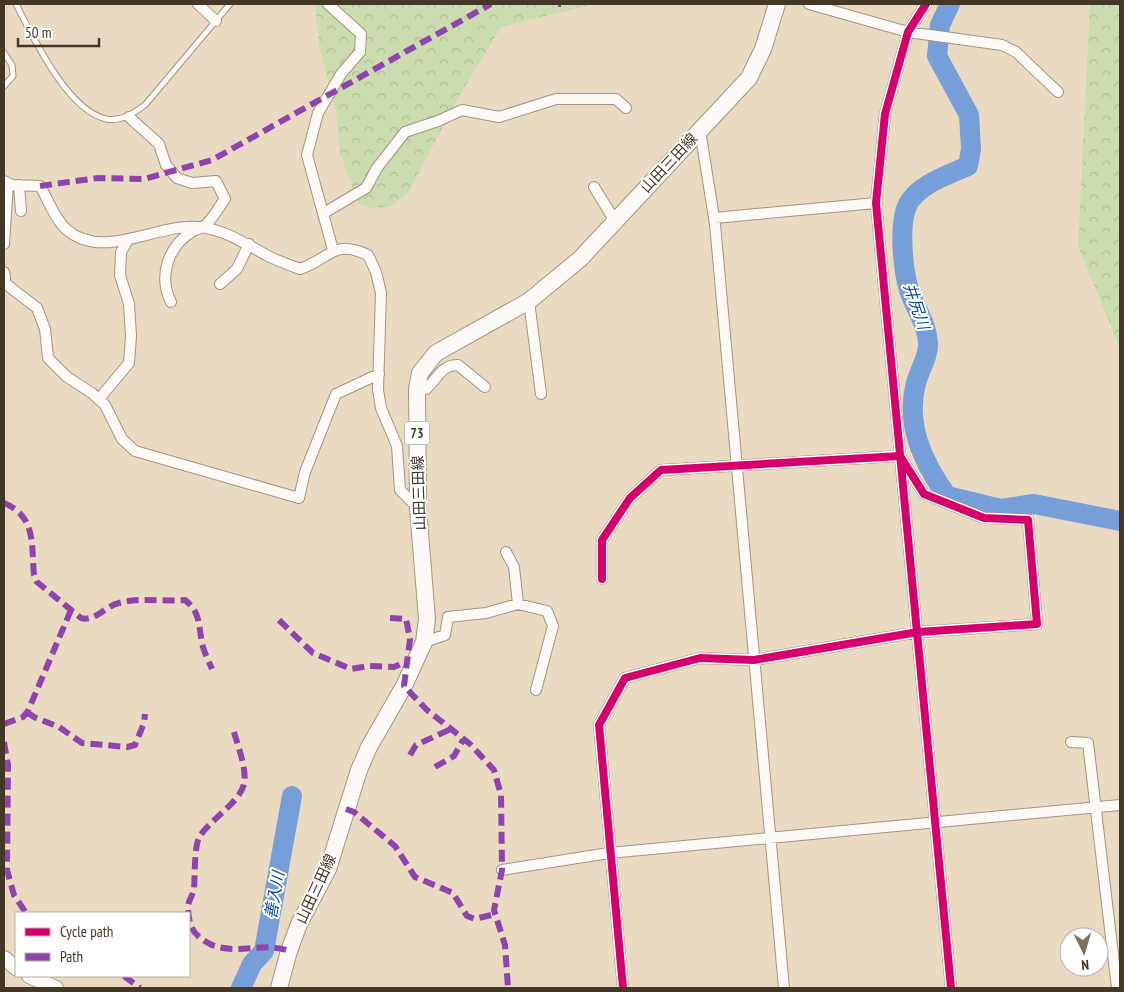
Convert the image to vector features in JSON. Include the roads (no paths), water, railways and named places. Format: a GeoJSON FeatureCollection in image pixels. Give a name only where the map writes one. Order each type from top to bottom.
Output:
{"type":"FeatureCollection","features":[{"type":"Feature","properties":{"kind":"main road","name":"山田三田線"},"geometry":{"type":"LineString","coordinates":[[279,988],[288,951],[299,924],[328,870],[359,770],[369,747],[404,686],[424,642],[427,619],[418,508],[417,389],[420,373],[436,352],[529,301],[566,272],[739,89],[758,63],[777,4]]}},
{"type":"Feature","properties":{"kind":"street"},"geometry":{"type":"LineString","coordinates":[[198,4],[216,21]]}},
{"type":"Feature","properties":{"kind":"street"},"geometry":{"type":"LineString","coordinates":[[328,4],[361,34],[360,52],[341,74],[318,113],[307,155],[333,250]]}},
{"type":"Feature","properties":{"kind":"street"},"geometry":{"type":"LineString","coordinates":[[809,4],[908,32],[1002,46],[1016,52],[1058,92]]}},
{"type":"Feature","properties":{"kind":"street"},"geometry":{"type":"LineString","coordinates":[[926,4],[908,32],[885,114],[876,203],[951,988]]}},
{"type":"Feature","properties":{"kind":"street"},"geometry":{"type":"LineString","coordinates":[[324,213],[366,188],[377,168],[405,132],[438,121],[462,110],[499,117],[556,99],[616,99],[626,108]]}},
{"type":"Feature","properties":{"kind":"street"},"geometry":{"type":"LineString","coordinates":[[129,117],[159,144],[166,165],[177,178],[192,183],[216,181],[225,199],[203,228],[193,231],[172,251],[165,268],[166,291],[171,302]]}},
{"type":"Feature","properties":{"kind":"street"},"geometry":{"type":"LineString","coordinates":[[700,130],[714,218],[772,838],[784,988]]}},
{"type":"Feature","properties":{"kind":"street"},"geometry":{"type":"LineString","coordinates":[[4,244],[6,182],[40,186],[66,229],[85,239],[101,241],[128,240],[161,230],[214,229],[300,269],[317,263],[333,250],[344,247],[353,248],[368,255],[376,272],[381,293],[378,390],[381,408],[397,446],[400,490],[418,508]]}},
{"type":"Feature","properties":{"kind":"street"},"geometry":{"type":"LineString","coordinates":[[19,185],[22,211]]}},
{"type":"Feature","properties":{"kind":"street"},"geometry":{"type":"LineString","coordinates":[[594,187],[615,221]]}},
{"type":"Feature","properties":{"kind":"street"},"geometry":{"type":"LineString","coordinates":[[714,218],[876,203]]}},
{"type":"Feature","properties":{"kind":"street"},"geometry":{"type":"LineString","coordinates":[[99,399],[129,363],[131,336],[129,304],[120,276],[121,252],[128,240]]}},
{"type":"Feature","properties":{"kind":"street"},"geometry":{"type":"LineString","coordinates":[[220,284],[237,269],[249,244]]}},
{"type":"Feature","properties":{"kind":"street"},"geometry":{"type":"LineString","coordinates":[[4,272],[6,284],[37,308],[45,330],[48,358],[67,377],[105,405],[122,439],[135,451],[299,498],[305,472],[336,394],[379,374]]}},
{"type":"Feature","properties":{"kind":"street"},"geometry":{"type":"LineString","coordinates":[[529,301],[541,394]]}},
{"type":"Feature","properties":{"kind":"street"},"geometry":{"type":"LineString","coordinates":[[417,389],[426,389],[444,368],[450,365],[458,365],[485,387]]}},
{"type":"Feature","properties":{"kind":"street"},"geometry":{"type":"LineString","coordinates":[[602,579],[602,540],[630,498],[661,470],[900,456]]}},
{"type":"Feature","properties":{"kind":"street"},"geometry":{"type":"LineString","coordinates":[[623,988],[609,853],[599,725],[625,678],[700,658],[754,660],[918,632],[1037,624],[1028,520],[984,518],[924,494],[900,456]]}},
{"type":"Feature","properties":{"kind":"street"},"geometry":{"type":"LineString","coordinates":[[506,552],[514,567],[518,604]]}},
{"type":"Feature","properties":{"kind":"street"},"geometry":{"type":"LineString","coordinates":[[424,642],[445,635],[448,617],[486,613],[518,604],[547,610],[553,626],[536,690]]}},
{"type":"Feature","properties":{"kind":"street"},"geometry":{"type":"LineString","coordinates":[[1071,742],[1088,743],[1117,988]]}},
{"type":"Feature","properties":{"kind":"street"},"geometry":{"type":"LineString","coordinates":[[502,870],[609,853],[1120,805]]}},
{"type":"Feature","properties":{"kind":"street"},"geometry":{"type":"LineString","coordinates":[[4,958],[15,967]]}},
{"type":"Feature","properties":{"kind":"street"},"geometry":{"type":"LineString","coordinates":[[31,977],[56,988]]}},
{"type":"Feature","properties":{"kind":"lane"},"geometry":{"type":"LineString","coordinates":[[16,4],[51,69],[70,95],[90,111],[107,120],[129,117],[145,105],[230,4]]}},
{"type":"Feature","properties":{"kind":"lane"},"geometry":{"type":"LineString","coordinates":[[4,53],[12,65],[13,76],[4,86]]}},
{"type":"Feature","properties":{"kind":"waterway","name":"井尻川"},"geometry":{"type":"LineString","coordinates":[[950,4],[940,25],[937,56],[969,115],[971,149],[968,166],[935,181],[913,197],[908,204],[903,223],[902,247],[905,271],[909,290],[923,322],[928,343],[927,353],[916,383],[913,399],[913,414],[918,443],[930,470],[947,496],[1001,509],[1034,504],[1120,521]]}},
{"type":"Feature","properties":{"kind":"waterway","name":"善入川"},"geometry":{"type":"LineString","coordinates":[[241,988],[252,964],[264,951],[292,796]]}}]}
